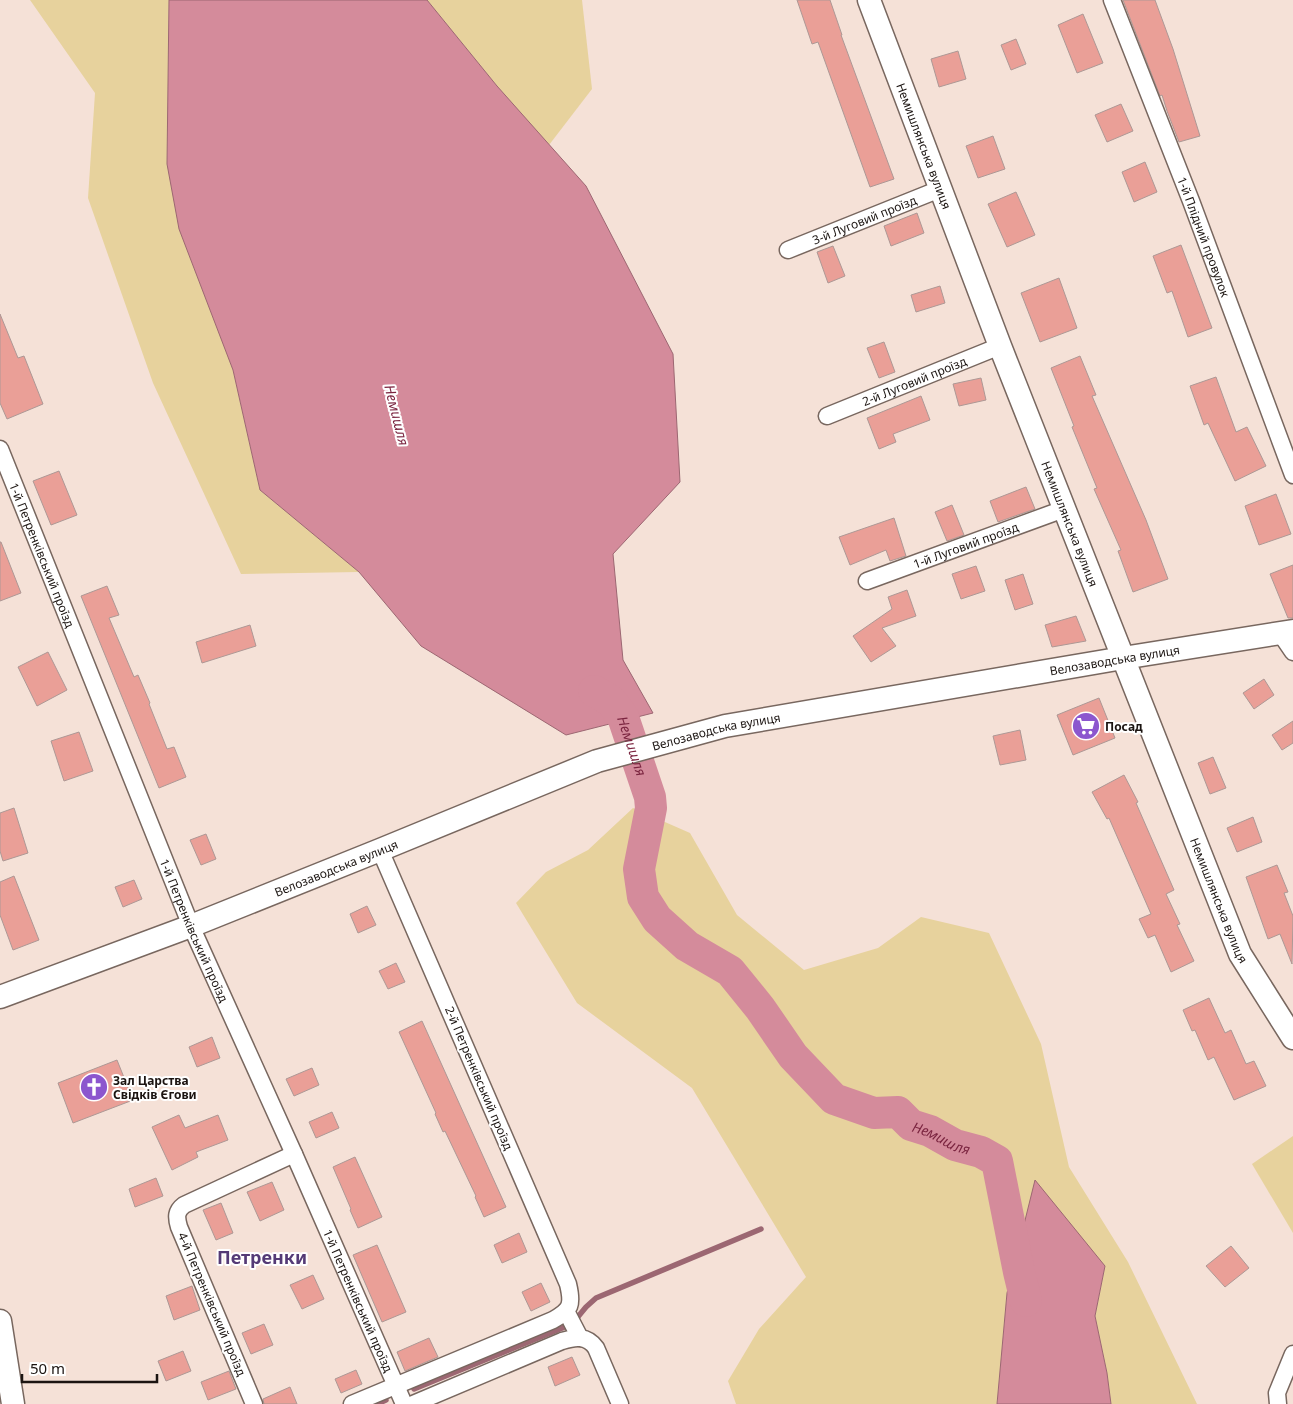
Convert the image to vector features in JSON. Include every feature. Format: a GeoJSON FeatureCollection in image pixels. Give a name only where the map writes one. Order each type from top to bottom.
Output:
{"type":"FeatureCollection","features":[{"type":"Feature","properties":{"kind":"street","name":"Немишлянська вулиця"},"geometry":{"type":"LineString","coordinates":[[869,0],[1000,346],[1240,954],[1293,1038]]}},
{"type":"Feature","properties":{"kind":"street","name":"1-й Плідний провулок"},"geometry":{"type":"LineString","coordinates":[[1112,0],[1191,201],[1293,474]]}},
{"type":"Feature","properties":{"kind":"street","name":"3-й Луговий проїзд"},"geometry":{"type":"LineString","coordinates":[[788,250],[940,189]]}},
{"type":"Feature","properties":{"kind":"street","name":"2-й Луговий проїзд"},"geometry":{"type":"LineString","coordinates":[[827,416],[1000,346]]}},
{"type":"Feature","properties":{"kind":"street","name":"1-й Петренківський проїзд"},"geometry":{"type":"LineString","coordinates":[[0,449],[191,926],[404,1404]]}},
{"type":"Feature","properties":{"kind":"street","name":"1-й Луговий проїзд"},"geometry":{"type":"LineString","coordinates":[[868,581],[1064,509]]}},
{"type":"Feature","properties":{"kind":"street","name":"Велозаводська вулиця"},"geometry":{"type":"LineString","coordinates":[[0,997],[191,926],[597,761],[685,736],[735,724],[1287,632]]}},
{"type":"Feature","properties":{"kind":"street"},"geometry":{"type":"LineString","coordinates":[[1287,632],[1293,652]]}},
{"type":"Feature","properties":{"kind":"street","name":"2-й Петренківський проїзд"},"geometry":{"type":"LineString","coordinates":[[380,850],[568,1284],[575,1324]]}},
{"type":"Feature","properties":{"kind":"street","name":"4-й Петренківський проїзд"},"geometry":{"type":"LineString","coordinates":[[254,1404],[179,1227],[177,1214],[184,1205],[294,1154]]}},
{"type":"Feature","properties":{"kind":"street"},"geometry":{"type":"LineString","coordinates":[[352,1404],[552,1320],[575,1324],[596,1348],[620,1404]]}},
{"type":"Feature","properties":{"kind":"street"},"geometry":{"type":"LineString","coordinates":[[0,1321],[13,1404]]}},
{"type":"Feature","properties":{"kind":"street"},"geometry":{"type":"LineString","coordinates":[[413,1404],[562,1342],[575,1324]]}},
{"type":"Feature","properties":{"kind":"street"},"geometry":{"type":"LineString","coordinates":[[1278,1404],[1277,1393],[1293,1354]]}},
{"type":"Feature","properties":{"kind":"shaded area"},"geometry":{"type":"Polygon","coordinates":[[[30,0],[169,0],[167,164],[233,370],[260,490],[359,572],[241,574],[153,383],[88,198],[95,93],[30,0]]]}},
{"type":"Feature","properties":{"kind":"shaded area"},"geometry":{"type":"Polygon","coordinates":[[[427,0],[582,0],[592,89],[549,145],[497,86],[427,0]]]}},
{"type":"Feature","properties":{"kind":"shaded area"},"geometry":{"type":"Polygon","coordinates":[[[633,808],[690,833],[737,915],[804,970],[878,948],[921,917],[989,933],[1041,1044],[1069,1167],[1128,1262],[1197,1404],[1111,1404],[1107,1373],[1095,1316],[1105,1266],[1007,1293],[997,1404],[736,1404],[728,1381],[759,1329],[806,1277],[692,1088],[577,1003],[516,903],[546,872],[588,850],[633,808]]]}},
{"type":"Feature","properties":{"kind":"shaded area"},"geometry":{"type":"Polygon","coordinates":[[[1293,1136],[1293,1233],[1252,1164],[1293,1136]]]}},
{"type":"Feature","properties":{"kind":"water"},"geometry":{"type":"Polygon","coordinates":[[[169,0],[427,0],[497,86],[586,186],[673,354],[680,482],[613,554],[623,660],[653,713],[566,735],[421,646],[359,572],[260,490],[233,370],[179,229],[167,164],[169,0]]]}},
{"type":"Feature","properties":{"kind":"water"},"geometry":{"type":"Polygon","coordinates":[[[1035,1180],[1105,1266],[1095,1316],[1107,1373],[1111,1404],[997,1404],[1007,1293],[1035,1180]]]}},
{"type":"Feature","properties":{"kind":"building"},"geometry":{"type":"Polygon","coordinates":[[[797,0],[830,0],[894,179],[870,187],[818,42],[812,44],[797,0]]]}},
{"type":"Feature","properties":{"kind":"building"},"geometry":{"type":"Polygon","coordinates":[[[1123,0],[1155,0],[1173,49],[1200,136],[1179,142],[1123,0]]]}},
{"type":"Feature","properties":{"kind":"building"},"geometry":{"type":"Polygon","coordinates":[[[1083,14],[1103,63],[1077,73],[1058,25],[1083,14]]]}},
{"type":"Feature","properties":{"kind":"building"},"geometry":{"type":"Polygon","coordinates":[[[1016,39],[1026,64],[1011,70],[1001,45],[1016,39]]]}},
{"type":"Feature","properties":{"kind":"building"},"geometry":{"type":"Polygon","coordinates":[[[958,51],[966,79],[939,87],[931,59],[958,51]]]}},
{"type":"Feature","properties":{"kind":"building"},"geometry":{"type":"Polygon","coordinates":[[[1121,104],[1133,131],[1107,142],[1095,115],[1121,104]]]}},
{"type":"Feature","properties":{"kind":"building"},"geometry":{"type":"Polygon","coordinates":[[[993,136],[1005,169],[978,178],[966,146],[993,136]]]}},
{"type":"Feature","properties":{"kind":"building"},"geometry":{"type":"Polygon","coordinates":[[[1145,162],[1157,192],[1134,202],[1122,172],[1145,162]]]}},
{"type":"Feature","properties":{"kind":"building"},"geometry":{"type":"Polygon","coordinates":[[[1016,192],[1035,235],[1007,247],[988,204],[1016,192]]]}},
{"type":"Feature","properties":{"kind":"building"},"geometry":{"type":"Polygon","coordinates":[[[917,213],[924,233],[891,246],[884,226],[917,213]]]}},
{"type":"Feature","properties":{"kind":"building"},"geometry":{"type":"Polygon","coordinates":[[[1181,245],[1212,328],[1188,337],[1172,291],[1167,293],[1153,256],[1181,245]]]}},
{"type":"Feature","properties":{"kind":"building"},"geometry":{"type":"Polygon","coordinates":[[[833,246],[845,276],[828,283],[817,252],[833,246]]]}},
{"type":"Feature","properties":{"kind":"building"},"geometry":{"type":"Polygon","coordinates":[[[1059,278],[1077,328],[1040,342],[1021,293],[1059,278]]]}},
{"type":"Feature","properties":{"kind":"building"},"geometry":{"type":"Polygon","coordinates":[[[940,286],[945,303],[916,312],[911,295],[940,286]]]}},
{"type":"Feature","properties":{"kind":"building"},"geometry":{"type":"Polygon","coordinates":[[[0,314],[18,358],[24,356],[43,404],[7,419],[0,403],[0,314]]]}},
{"type":"Feature","properties":{"kind":"building"},"geometry":{"type":"Polygon","coordinates":[[[884,342],[895,372],[879,378],[867,348],[884,342]]]}},
{"type":"Feature","properties":{"kind":"building"},"geometry":{"type":"Polygon","coordinates":[[[1080,356],[1096,395],[1092,396],[1146,520],[1168,579],[1133,592],[1118,551],[1121,550],[1094,489],[1097,488],[1072,427],[1074,426],[1051,368],[1080,356]]]}},
{"type":"Feature","properties":{"kind":"building"},"geometry":{"type":"Polygon","coordinates":[[[1216,377],[1236,432],[1247,427],[1266,466],[1235,481],[1208,423],[1204,425],[1190,386],[1216,377]]]}},
{"type":"Feature","properties":{"kind":"building"},"geometry":{"type":"Polygon","coordinates":[[[981,378],[986,400],[959,406],[953,384],[981,378]]]}},
{"type":"Feature","properties":{"kind":"building"},"geometry":{"type":"Polygon","coordinates":[[[921,396],[930,420],[893,434],[896,442],[879,449],[867,418],[921,396]]]}},
{"type":"Feature","properties":{"kind":"building"},"geometry":{"type":"Polygon","coordinates":[[[59,471],[77,515],[51,525],[33,481],[59,471]]]}},
{"type":"Feature","properties":{"kind":"building"},"geometry":{"type":"Polygon","coordinates":[[[1026,487],[1035,509],[998,522],[990,501],[1026,487]]]}},
{"type":"Feature","properties":{"kind":"building"},"geometry":{"type":"Polygon","coordinates":[[[1276,494],[1291,534],[1259,545],[1245,506],[1276,494]]]}},
{"type":"Feature","properties":{"kind":"building"},"geometry":{"type":"Polygon","coordinates":[[[952,505],[964,535],[947,541],[935,512],[952,505]]]}},
{"type":"Feature","properties":{"kind":"building"},"geometry":{"type":"Polygon","coordinates":[[[894,518],[906,556],[890,561],[886,550],[850,565],[839,537],[894,518]]]}},
{"type":"Feature","properties":{"kind":"building"},"geometry":{"type":"Polygon","coordinates":[[[0,542],[21,593],[0,601],[0,542]]]}},
{"type":"Feature","properties":{"kind":"building"},"geometry":{"type":"Polygon","coordinates":[[[1293,565],[1293,618],[1288,618],[1270,574],[1293,565]]]}},
{"type":"Feature","properties":{"kind":"building"},"geometry":{"type":"Polygon","coordinates":[[[976,566],[985,591],[961,599],[952,574],[976,566]]]}},
{"type":"Feature","properties":{"kind":"building"},"geometry":{"type":"Polygon","coordinates":[[[1023,574],[1033,604],[1015,610],[1005,580],[1023,574]]]}},
{"type":"Feature","properties":{"kind":"building"},"geometry":{"type":"Polygon","coordinates":[[[107,586],[119,615],[109,618],[134,677],[138,675],[167,749],[174,747],[186,777],[159,788],[81,596],[107,586]]]}},
{"type":"Feature","properties":{"kind":"building"},"geometry":{"type":"Polygon","coordinates":[[[907,590],[916,616],[882,628],[896,646],[871,662],[853,636],[892,609],[888,597],[907,590]]]}},
{"type":"Feature","properties":{"kind":"building"},"geometry":{"type":"Polygon","coordinates":[[[1076,616],[1086,641],[1052,647],[1045,625],[1076,616]]]}},
{"type":"Feature","properties":{"kind":"building"},"geometry":{"type":"Polygon","coordinates":[[[250,625],[256,646],[202,663],[196,642],[250,625]]]}},
{"type":"Feature","properties":{"kind":"building"},"geometry":{"type":"Polygon","coordinates":[[[48,652],[67,690],[37,706],[18,667],[48,652]]]}},
{"type":"Feature","properties":{"kind":"building"},"geometry":{"type":"Polygon","coordinates":[[[1264,679],[1274,695],[1254,709],[1243,693],[1264,679]]]}},
{"type":"Feature","properties":{"kind":"building","name":"Посад"},"geometry":{"type":"Polygon","coordinates":[[[1099,698],[1115,738],[1073,755],[1057,715],[1099,698]]]}},
{"type":"Feature","properties":{"kind":"building"},"geometry":{"type":"Polygon","coordinates":[[[1293,721],[1293,743],[1282,750],[1272,735],[1293,721]]]}},
{"type":"Feature","properties":{"kind":"building"},"geometry":{"type":"Polygon","coordinates":[[[1020,730],[1026,760],[1000,765],[993,736],[1020,730]]]}},
{"type":"Feature","properties":{"kind":"building"},"geometry":{"type":"Polygon","coordinates":[[[79,732],[93,771],[64,781],[51,741],[79,732]]]}},
{"type":"Feature","properties":{"kind":"building"},"geometry":{"type":"Polygon","coordinates":[[[1213,757],[1226,788],[1210,794],[1198,763],[1213,757]]]}},
{"type":"Feature","properties":{"kind":"building"},"geometry":{"type":"Polygon","coordinates":[[[1124,775],[1138,802],[1136,803],[1174,890],[1166,894],[1180,924],[1177,925],[1194,961],[1171,972],[1155,935],[1148,938],[1139,919],[1151,914],[1109,818],[1107,819],[1092,792],[1124,775]]]}},
{"type":"Feature","properties":{"kind":"building"},"geometry":{"type":"Polygon","coordinates":[[[14,808],[28,853],[3,861],[0,851],[0,813],[14,808]]]}},
{"type":"Feature","properties":{"kind":"building"},"geometry":{"type":"Polygon","coordinates":[[[1253,817],[1262,842],[1237,852],[1227,828],[1253,817]]]}},
{"type":"Feature","properties":{"kind":"building"},"geometry":{"type":"Polygon","coordinates":[[[206,834],[216,859],[201,865],[190,840],[206,834]]]}},
{"type":"Feature","properties":{"kind":"building"},"geometry":{"type":"Polygon","coordinates":[[[1277,865],[1288,892],[1284,893],[1293,916],[1292,964],[1280,934],[1268,939],[1246,877],[1277,865]]]}},
{"type":"Feature","properties":{"kind":"building"},"geometry":{"type":"Polygon","coordinates":[[[14,876],[39,940],[13,950],[0,915],[0,882],[14,876]]]}},
{"type":"Feature","properties":{"kind":"building"},"geometry":{"type":"Polygon","coordinates":[[[134,880],[142,899],[123,907],[115,887],[134,880]]]}},
{"type":"Feature","properties":{"kind":"building"},"geometry":{"type":"Polygon","coordinates":[[[367,906],[376,925],[358,933],[350,914],[367,906]]]}},
{"type":"Feature","properties":{"kind":"building"},"geometry":{"type":"Polygon","coordinates":[[[396,963],[405,982],[388,989],[379,971],[396,963]]]}},
{"type":"Feature","properties":{"kind":"building"},"geometry":{"type":"Polygon","coordinates":[[[1209,998],[1225,1033],[1231,1030],[1246,1064],[1254,1061],[1266,1086],[1234,1100],[1214,1057],[1208,1060],[1195,1030],[1192,1031],[1183,1010],[1209,998]]]}},
{"type":"Feature","properties":{"kind":"building"},"geometry":{"type":"Polygon","coordinates":[[[422,1021],[506,1207],[484,1217],[445,1131],[443,1132],[399,1032],[422,1021]]]}},
{"type":"Feature","properties":{"kind":"building"},"geometry":{"type":"Polygon","coordinates":[[[212,1037],[220,1058],[197,1067],[189,1047],[212,1037]]]}},
{"type":"Feature","properties":{"kind":"building","name":"Зал Царства Свідків Єгови"},"geometry":{"type":"Polygon","coordinates":[[[117,1060],[133,1100],[73,1123],[58,1083],[117,1060]]]}},
{"type":"Feature","properties":{"kind":"building"},"geometry":{"type":"Polygon","coordinates":[[[312,1068],[319,1085],[294,1096],[286,1079],[312,1068]]]}},
{"type":"Feature","properties":{"kind":"building"},"geometry":{"type":"Polygon","coordinates":[[[332,1112],[339,1128],[316,1138],[309,1122],[332,1112]]]}},
{"type":"Feature","properties":{"kind":"building"},"geometry":{"type":"Polygon","coordinates":[[[179,1115],[185,1128],[218,1115],[228,1140],[196,1152],[198,1157],[172,1170],[152,1127],[179,1115]]]}},
{"type":"Feature","properties":{"kind":"building"},"geometry":{"type":"Polygon","coordinates":[[[355,1157],[382,1217],[358,1228],[333,1167],[355,1157]]]}},
{"type":"Feature","properties":{"kind":"building"},"geometry":{"type":"Polygon","coordinates":[[[156,1178],[163,1196],[135,1207],[129,1189],[156,1178]]]}},
{"type":"Feature","properties":{"kind":"building"},"geometry":{"type":"Polygon","coordinates":[[[272,1182],[284,1210],[260,1221],[247,1192],[272,1182]]]}},
{"type":"Feature","properties":{"kind":"building"},"geometry":{"type":"Polygon","coordinates":[[[221,1203],[233,1233],[216,1240],[203,1210],[221,1203]]]}},
{"type":"Feature","properties":{"kind":"building"},"geometry":{"type":"Polygon","coordinates":[[[519,1233],[527,1252],[502,1263],[494,1245],[519,1233]]]}},
{"type":"Feature","properties":{"kind":"building"},"geometry":{"type":"Polygon","coordinates":[[[377,1245],[406,1312],[382,1322],[353,1255],[377,1245]]]}},
{"type":"Feature","properties":{"kind":"building"},"geometry":{"type":"Polygon","coordinates":[[[1231,1246],[1249,1268],[1225,1287],[1206,1266],[1231,1246]]]}},
{"type":"Feature","properties":{"kind":"building"},"geometry":{"type":"Polygon","coordinates":[[[313,1275],[324,1299],[302,1309],[290,1285],[313,1275]]]}},
{"type":"Feature","properties":{"kind":"building"},"geometry":{"type":"Polygon","coordinates":[[[541,1283],[550,1302],[531,1311],[522,1292],[541,1283]]]}},
{"type":"Feature","properties":{"kind":"building"},"geometry":{"type":"Polygon","coordinates":[[[192,1286],[200,1310],[174,1320],[166,1296],[192,1286]]]}},
{"type":"Feature","properties":{"kind":"building"},"geometry":{"type":"Polygon","coordinates":[[[264,1324],[273,1345],[251,1354],[242,1333],[264,1324]]]}},
{"type":"Feature","properties":{"kind":"building"},"geometry":{"type":"Polygon","coordinates":[[[429,1338],[438,1357],[405,1371],[397,1352],[429,1338]]]}},
{"type":"Feature","properties":{"kind":"building"},"geometry":{"type":"Polygon","coordinates":[[[183,1351],[191,1371],[166,1381],[158,1361],[183,1351]]]}},
{"type":"Feature","properties":{"kind":"building"},"geometry":{"type":"Polygon","coordinates":[[[572,1357],[580,1375],[555,1386],[548,1367],[572,1357]]]}},
{"type":"Feature","properties":{"kind":"building"},"geometry":{"type":"Polygon","coordinates":[[[356,1370],[362,1384],[341,1393],[335,1379],[356,1370]]]}},
{"type":"Feature","properties":{"kind":"building"},"geometry":{"type":"Polygon","coordinates":[[[229,1371],[236,1389],[208,1400],[201,1382],[229,1371]]]}},
{"type":"Feature","properties":{"kind":"building"},"geometry":{"type":"Polygon","coordinates":[[[290,1387],[297,1404],[264,1404],[263,1399],[290,1387]]]}},
{"type":"Feature","properties":{"kind":"waterway","name":"Немишля"},"geometry":{"type":"LineString","coordinates":[[594,691],[611,701],[623,717],[650,797],[651,808],[639,869],[643,897],[657,919],[687,946],[730,971],[760,1008],[793,1056],[834,1099],[874,1113],[898,1112],[911,1125],[930,1131],[955,1145],[981,1152],[997,1161],[1026,1301]]}},
{"type":"Feature","properties":{"kind":"waterway"},"geometry":{"type":"LineString","coordinates":[[414,1389],[572,1324],[596,1298],[761,1229]]}},
{"type":"Feature","properties":{"kind":"waterway"},"geometry":{"type":"LineString","coordinates":[[377,1404],[386,1400]]}},
{"type":"Feature","properties":{"kind":"place","name":"Посад"},"geometry":{"type":"Point","coordinates":[1086,726]}},
{"type":"Feature","properties":{"kind":"place","name":"Зал Царства Свідків Єгови"},"geometry":{"type":"Point","coordinates":[94,1087]}},
{"type":"Feature","properties":{"kind":"district","name":"Петренки"},"geometry":{"type":"Point","coordinates":[262,1257]}}]}
